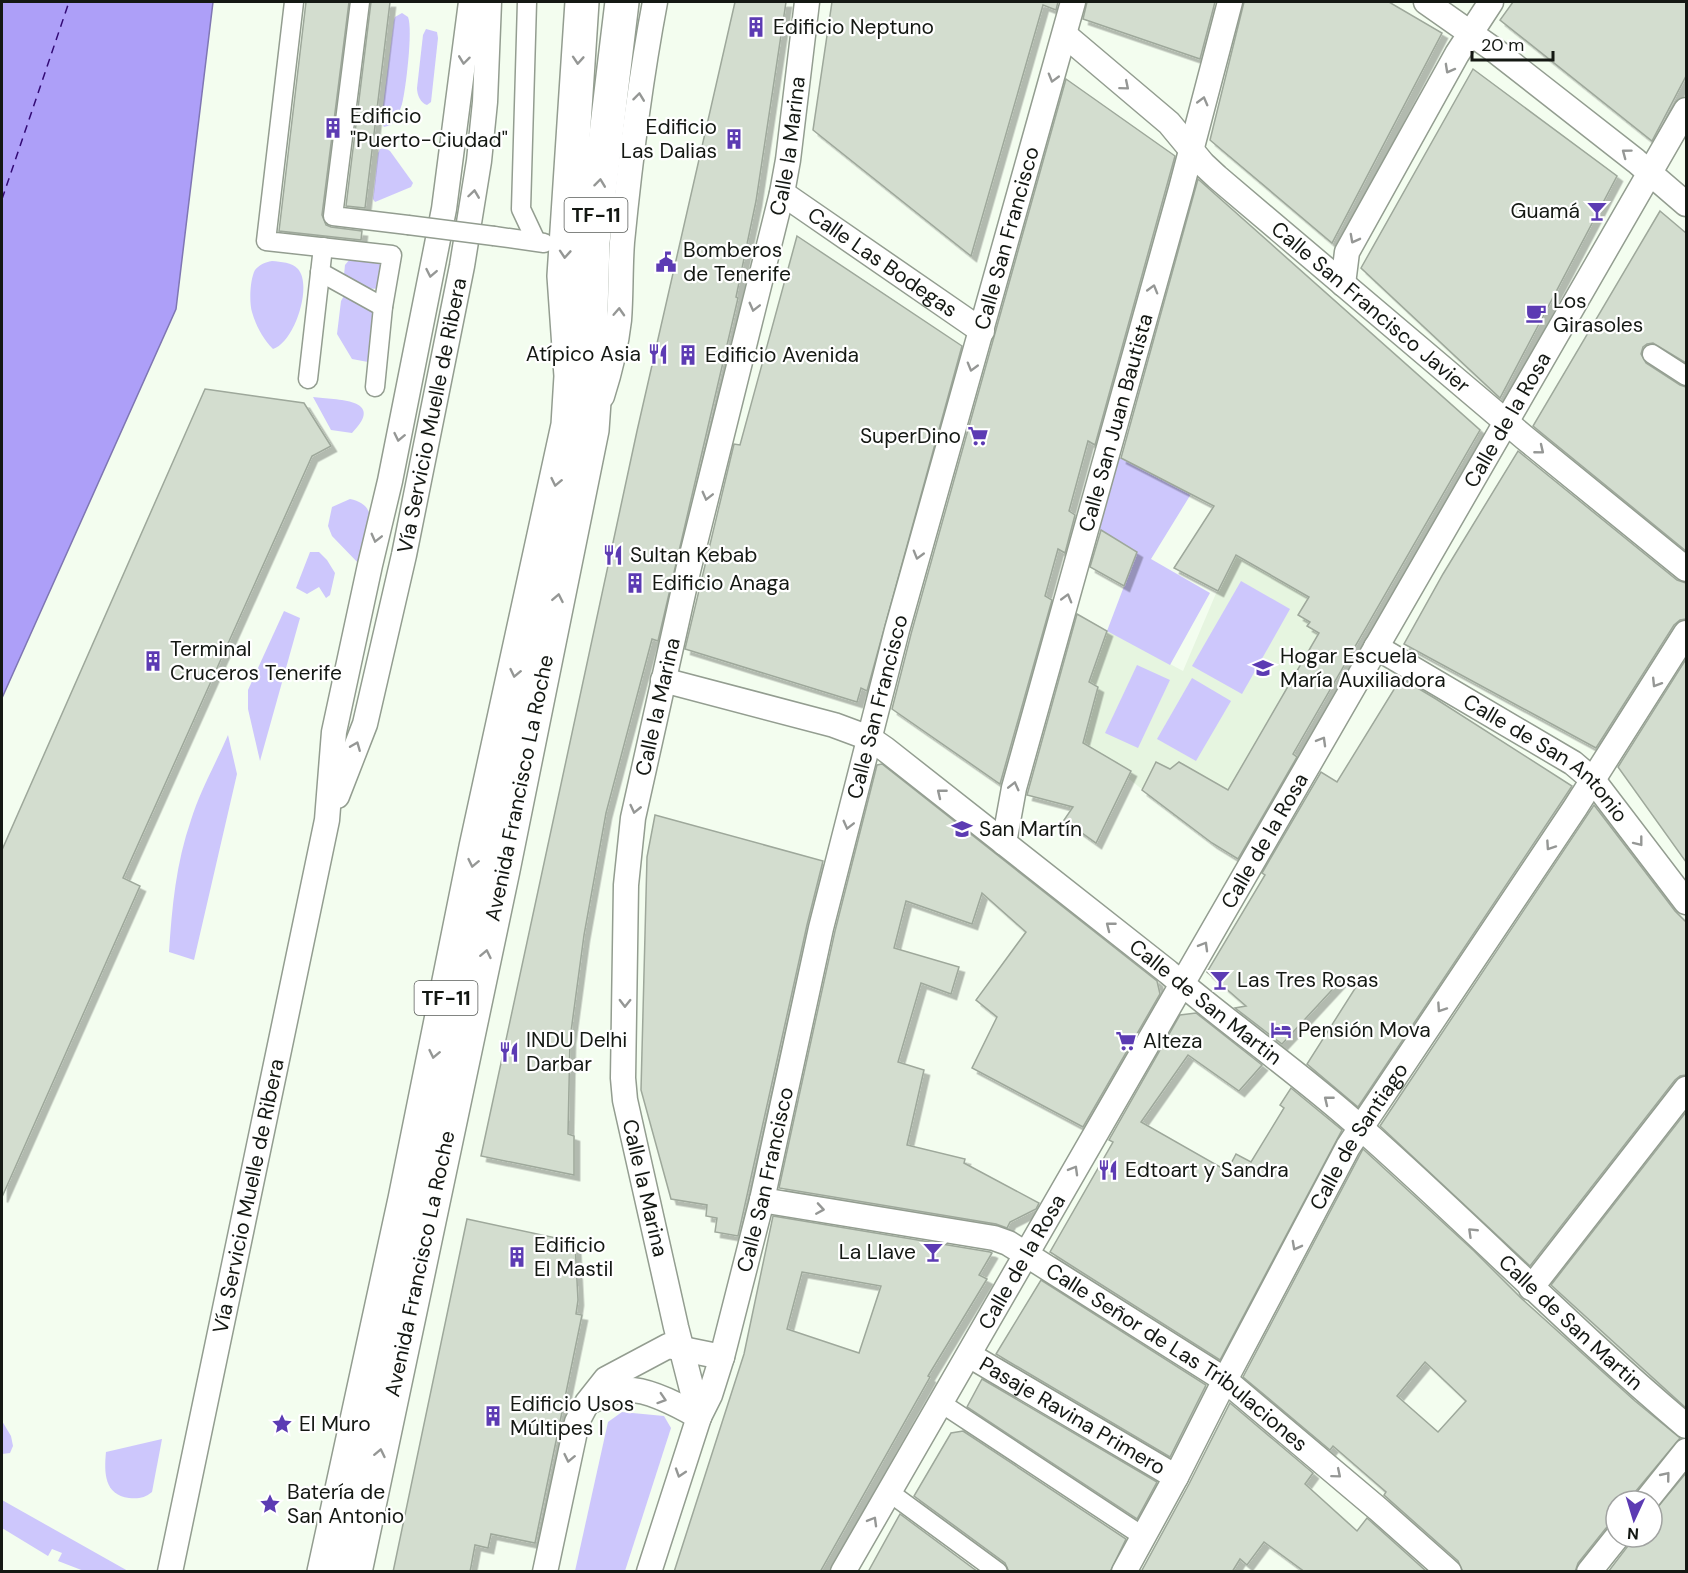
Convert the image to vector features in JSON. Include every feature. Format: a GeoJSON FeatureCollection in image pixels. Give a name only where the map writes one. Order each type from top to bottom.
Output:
{"type":"FeatureCollection","features":[{"type":"Feature","properties":{"kind":"main road","name":"TF-11"},"geometry":{"type":"LineString","coordinates":[[580,427],[571,376],[564,276],[582,2]]}},
{"type":"Feature","properties":{"kind":"main road","name":"TF-11"},"geometry":{"type":"LineString","coordinates":[[580,427],[596,373],[591,311],[592,242],[621,2]]}},
{"type":"Feature","properties":{"kind":"main road","name":"Avenida Francisco La Roche"},"geometry":{"type":"LineString","coordinates":[[324,1572],[405,1199],[476,847],[580,427]]}},
{"type":"Feature","properties":{"kind":"main road","name":"Avenida Francisco La Roche"},"geometry":{"type":"LineString","coordinates":[[355,1572],[508,847],[580,427]]}},
{"type":"Feature","properties":{"kind":"street"},"geometry":{"type":"LineString","coordinates":[[294,2],[266,241],[392,255],[383,307],[375,387]]}},
{"type":"Feature","properties":{"kind":"street"},"geometry":{"type":"LineString","coordinates":[[360,2],[333,216],[540,242],[521,209],[528,2]]}},
{"type":"Feature","properties":{"kind":"street","name":"Vía Servicio Muelle de Ribera"},"geometry":{"type":"LineString","coordinates":[[170,1572],[327,820],[334,732],[390,481],[444,209],[471,2]]}},
{"type":"Feature","properties":{"kind":"street","name":"Vía Servicio Muelle de Ribera"},"geometry":{"type":"LineString","coordinates":[[327,820],[365,724],[404,555],[437,396],[479,161],[485,102],[489,2]]}},
{"type":"Feature","properties":{"kind":"street","name":"Avenida Francisco La Roche"},"geometry":{"type":"LineString","coordinates":[[580,427],[612,367],[619,318],[620,262],[628,188],[645,52],[655,2]]}},
{"type":"Feature","properties":{"kind":"street","name":"Calle la Marina"},"geometry":{"type":"LineString","coordinates":[[699,1418],[676,1327],[628,1111],[623,1077],[629,847],[633,818],[663,680],[782,193],[807,2]]}},
{"type":"Feature","properties":{"kind":"street","name":"Calle San Francisco"},"geometry":{"type":"LineString","coordinates":[[649,1572],[699,1418],[710,1395],[722,1357],[762,1200],[821,928],[869,738],[897,630],[1073,2]]}},
{"type":"Feature","properties":{"kind":"street","name":"Calle San Juan Bautista"},"geometry":{"type":"LineString","coordinates":[[1004,843],[1014,788],[1178,200],[1230,2]]}},
{"type":"Feature","properties":{"kind":"street"},"geometry":{"type":"LineString","coordinates":[[1426,2],[1470,33],[1650,172],[1686,204]]}},
{"type":"Feature","properties":{"kind":"street"},"geometry":{"type":"LineString","coordinates":[[1343,284],[1347,252],[1470,33],[1491,2]]}},
{"type":"Feature","properties":{"kind":"street","name":"Calle San Francisco Javier"},"geometry":{"type":"LineString","coordinates":[[1065,35],[1169,123],[1217,177],[1476,394],[1506,422],[1686,568]]}},
{"type":"Feature","properties":{"kind":"street","name":"Calle de la Rosa"},"geometry":{"type":"LineString","coordinates":[[843,1572],[1686,110]]}},
{"type":"Feature","properties":{"kind":"street","name":"Calle Las Bodegas"},"geometry":{"type":"LineString","coordinates":[[782,193],[982,331]]}},
{"type":"Feature","properties":{"kind":"street"},"geometry":{"type":"LineString","coordinates":[[308,379],[323,247]]}},
{"type":"Feature","properties":{"kind":"street"},"geometry":{"type":"LineString","coordinates":[[320,272],[383,307]]}},
{"type":"Feature","properties":{"kind":"street"},"geometry":{"type":"LineString","coordinates":[[1652,354],[1686,376]]}},
{"type":"Feature","properties":{"kind":"street","name":"Calle de Santiago"},"geometry":{"type":"LineString","coordinates":[[1124,1572],[1360,1127],[1593,780],[1686,633]]}},
{"type":"Feature","properties":{"kind":"street","name":"Calle de San Antonio"},"geometry":{"type":"LineString","coordinates":[[1376,647],[1574,764],[1593,780],[1686,902]]}},
{"type":"Feature","properties":{"kind":"street","name":"Calle de San Martin"},"geometry":{"type":"LineString","coordinates":[[663,680],[834,725],[869,738],[885,748],[1360,1127],[1531,1288],[1686,1426]]}},
{"type":"Feature","properties":{"kind":"street"},"geometry":{"type":"LineString","coordinates":[[1531,1288],[1686,1089]]}},
{"type":"Feature","properties":{"kind":"street","name":"Calle Señor de Las Tribulaciones"},"geometry":{"type":"LineString","coordinates":[[762,1200],[994,1238],[1008,1243],[1225,1380],[1449,1572]]}},
{"type":"Feature","properties":{"kind":"street"},"geometry":{"type":"LineString","coordinates":[[545,1572],[577,1422],[587,1403],[606,1379],[668,1346],[722,1357]]}},
{"type":"Feature","properties":{"kind":"street","name":"Pasaje Ravina Primero"},"geometry":{"type":"LineString","coordinates":[[969,1355],[1176,1477]]}},
{"type":"Feature","properties":{"kind":"street"},"geometry":{"type":"LineString","coordinates":[[587,1403],[611,1393],[629,1390],[665,1399],[699,1418]]}},
{"type":"Feature","properties":{"kind":"street"},"geometry":{"type":"LineString","coordinates":[[941,1404],[1143,1537]]}},
{"type":"Feature","properties":{"kind":"street"},"geometry":{"type":"LineString","coordinates":[[1656,1489],[1686,1451]]}},
{"type":"Feature","properties":{"kind":"street"},"geometry":{"type":"LineString","coordinates":[[889,1492],[998,1572]]}},
{"type":"Feature","properties":{"kind":"street"},"geometry":{"type":"LineString","coordinates":[[1589,1572],[1607,1549]]}},
{"type":"Feature","properties":{"kind":"shaded area"},"geometry":{"type":"Polygon","coordinates":[[[2,2],[213,2],[176,309],[2,698],[2,2]]]}},
{"type":"Feature","properties":{"kind":"shaded area"},"geometry":{"type":"Polygon","coordinates":[[[402,13],[408,17],[409,46],[402,104],[391,125],[384,127],[381,122],[394,20],[402,13]]]}},
{"type":"Feature","properties":{"kind":"shaded area"},"geometry":{"type":"Polygon","coordinates":[[[426,29],[437,32],[438,38],[431,102],[427,105],[419,98],[417,88],[423,35],[426,29]]]}},
{"type":"Feature","properties":{"kind":"shaded area"},"geometry":{"type":"Polygon","coordinates":[[[385,148],[390,151],[413,183],[411,187],[375,202],[373,199],[378,153],[380,149],[385,148]]]}},
{"type":"Feature","properties":{"kind":"shaded area"},"geometry":{"type":"Polygon","coordinates":[[[350,259],[383,262],[380,288],[361,286],[344,275],[345,265],[350,259]]]}},
{"type":"Feature","properties":{"kind":"shaded area"},"geometry":{"type":"Polygon","coordinates":[[[272,261],[296,267],[302,277],[303,288],[299,313],[294,326],[281,345],[273,349],[263,337],[256,322],[250,297],[255,270],[262,264],[272,261]]]}},
{"type":"Feature","properties":{"kind":"shaded area"},"geometry":{"type":"Polygon","coordinates":[[[345,294],[371,309],[374,334],[371,360],[368,362],[352,359],[337,334],[341,301],[345,294]]]}},
{"type":"Feature","properties":{"kind":"shaded area"},"geometry":{"type":"Polygon","coordinates":[[[313,397],[354,403],[361,407],[364,413],[361,422],[352,433],[331,430],[313,397]]]}},
{"type":"Feature","properties":{"kind":"shaded area"},"geometry":{"type":"Polygon","coordinates":[[[1117,456],[1191,494],[1151,559],[1210,593],[1170,665],[1107,631],[1137,552],[1093,525],[1117,456]]]}},
{"type":"Feature","properties":{"kind":"shaded area","name":"Hogar Escuela María Auxiliadora"},"geometry":{"type":"Polygon","coordinates":[[[1240,481],[1398,572],[1233,856],[1175,816],[1128,778],[1096,843],[1090,839],[1098,827],[1086,819],[1078,830],[1064,820],[1071,809],[1066,805],[1079,615],[1183,671],[1217,591],[1174,568],[1210,512],[1218,518],[1240,481]]]}},
{"type":"Feature","properties":{"kind":"shaded area"},"geometry":{"type":"Polygon","coordinates":[[[350,499],[361,503],[367,509],[370,517],[371,526],[361,566],[332,536],[328,526],[332,507],[350,499]]]}},
{"type":"Feature","properties":{"kind":"shaded area"},"geometry":{"type":"Polygon","coordinates":[[[310,552],[319,552],[335,573],[330,595],[326,598],[319,587],[307,594],[296,588],[310,552]]]}},
{"type":"Feature","properties":{"kind":"shaded area"},"geometry":{"type":"Polygon","coordinates":[[[1241,581],[1290,609],[1242,694],[1192,666],[1241,581]]]}},
{"type":"Feature","properties":{"kind":"shaded area"},"geometry":{"type":"Polygon","coordinates":[[[284,611],[300,618],[260,761],[248,709],[248,690],[284,611]]]}},
{"type":"Feature","properties":{"kind":"shaded area"},"geometry":{"type":"Polygon","coordinates":[[[1137,665],[1170,680],[1138,748],[1105,733],[1137,665]]]}},
{"type":"Feature","properties":{"kind":"shaded area"},"geometry":{"type":"Polygon","coordinates":[[[1192,678],[1231,701],[1196,761],[1157,739],[1192,678]]]}},
{"type":"Feature","properties":{"kind":"shaded area"},"geometry":{"type":"Polygon","coordinates":[[[228,735],[237,774],[194,960],[169,952],[176,885],[186,836],[195,809],[228,735]]]}},
{"type":"Feature","properties":{"kind":"shaded area"},"geometry":{"type":"Polygon","coordinates":[[[622,1412],[664,1416],[671,1428],[625,1571],[575,1571],[608,1422],[622,1412]]]}},
{"type":"Feature","properties":{"kind":"shaded area"},"geometry":{"type":"Polygon","coordinates":[[[2,1421],[11,1436],[13,1446],[10,1453],[2,1454],[2,1421]]]}},
{"type":"Feature","properties":{"kind":"shaded area"},"geometry":{"type":"Polygon","coordinates":[[[162,1439],[152,1492],[144,1497],[129,1498],[115,1492],[107,1481],[106,1452],[162,1439]]]}},
{"type":"Feature","properties":{"kind":"shaded area"},"geometry":{"type":"Polygon","coordinates":[[[2,1500],[128,1571],[84,1571],[58,1561],[62,1553],[52,1549],[48,1556],[2,1528],[2,1500]]]}},
{"type":"Feature","properties":{"kind":"building"},"geometry":{"type":"Polygon","coordinates":[[[306,2],[349,2],[322,215],[326,225],[331,227],[362,231],[361,240],[279,231],[306,2]]]}},
{"type":"Feature","properties":{"kind":"building"},"geometry":{"type":"Polygon","coordinates":[[[371,2],[390,2],[365,208],[346,206],[371,2]]]}},
{"type":"Feature","properties":{"kind":"building"},"geometry":{"type":"Polygon","coordinates":[[[735,2],[786,2],[756,201],[736,297],[738,298],[658,641],[652,639],[606,813],[584,935],[570,1039],[568,1134],[574,1136],[574,1175],[481,1156],[637,431],[735,2]]]}},
{"type":"Feature","properties":{"kind":"building"},"geometry":{"type":"Polygon","coordinates":[[[832,2],[1058,2],[1056,10],[1043,5],[971,256],[813,130],[832,2]]]}},
{"type":"Feature","properties":{"kind":"building"},"geometry":{"type":"Polygon","coordinates":[[[1087,2],[1215,2],[1200,59],[1083,19],[1087,2]]]}},
{"type":"Feature","properties":{"kind":"building"},"geometry":{"type":"Polygon","coordinates":[[[1244,2],[1389,2],[1442,33],[1332,243],[1210,140],[1244,2]]]}},
{"type":"Feature","properties":{"kind":"building"},"geometry":{"type":"Polygon","coordinates":[[[1513,2],[1686,2],[1686,76],[1652,141],[1500,20],[1513,2]]]}},
{"type":"Feature","properties":{"kind":"building"},"geometry":{"type":"Polygon","coordinates":[[[1473,69],[1617,176],[1500,398],[1361,268],[1473,69]]]}},
{"type":"Feature","properties":{"kind":"building"},"geometry":{"type":"Polygon","coordinates":[[[1066,79],[1175,156],[1095,445],[1088,441],[1069,511],[1075,515],[1065,553],[1058,549],[1045,596],[1052,600],[1000,784],[892,709],[1066,79]]]}},
{"type":"Feature","properties":{"kind":"building"},"geometry":{"type":"Polygon","coordinates":[[[1198,179],[1480,430],[1293,754],[1297,757],[1238,859],[1212,843],[1142,790],[1156,762],[1170,769],[1179,762],[1228,790],[1319,633],[1307,626],[1310,622],[1298,615],[1309,597],[1236,555],[1218,591],[1174,568],[1214,506],[1121,458],[1198,179]]]}},
{"type":"Feature","properties":{"kind":"building"},"geometry":{"type":"Polygon","coordinates":[[[1660,211],[1686,233],[1686,363],[1653,343],[1643,347],[1641,354],[1646,363],[1686,387],[1686,551],[1533,426],[1660,211]]]}},
{"type":"Feature","properties":{"kind":"building"},"geometry":{"type":"Polygon","coordinates":[[[797,236],[962,346],[867,691],[861,688],[857,702],[685,649],[734,444],[740,445],[797,236]]]}},
{"type":"Feature","properties":{"kind":"building","name":"Terminal Cruceros Tenerife"},"geometry":{"type":"Polygon","coordinates":[[[205,389],[304,403],[331,446],[312,456],[123,878],[140,886],[2,1197],[2,850],[205,389]]]}},
{"type":"Feature","properties":{"kind":"building"},"geometry":{"type":"Polygon","coordinates":[[[1518,451],[1677,580],[1686,583],[1686,619],[1674,625],[1596,748],[1404,644],[1443,574],[1518,451]]]}},
{"type":"Feature","properties":{"kind":"building"},"geometry":{"type":"Polygon","coordinates":[[[1101,530],[1137,552],[1124,586],[1090,567],[1101,530]]]}},
{"type":"Feature","properties":{"kind":"building"},"geometry":{"type":"Polygon","coordinates":[[[1077,614],[1107,631],[1089,682],[1098,687],[1083,743],[1131,771],[1096,843],[1064,820],[1073,807],[1027,795],[1077,614]]]}},
{"type":"Feature","properties":{"kind":"building"},"geometry":{"type":"Polygon","coordinates":[[[1686,659],[1686,862],[1618,767],[1686,659]]]}},
{"type":"Feature","properties":{"kind":"building"},"geometry":{"type":"Polygon","coordinates":[[[1401,678],[1572,786],[1358,1107],[1307,1064],[1356,987],[1343,978],[1282,1044],[1235,1008],[1246,1006],[1207,972],[1265,875],[1262,873],[1321,772],[1337,782],[1401,678]]]}},
{"type":"Feature","properties":{"kind":"building"},"geometry":{"type":"Polygon","coordinates":[[[882,764],[1157,981],[1160,994],[1083,1127],[972,1068],[997,1017],[976,1000],[1026,932],[982,893],[972,924],[906,901],[894,948],[959,967],[951,994],[921,983],[898,1062],[924,1070],[907,1145],[965,1159],[964,1163],[1039,1203],[1036,1209],[1010,1222],[1007,1228],[996,1224],[779,1188],[835,931],[877,765],[882,764]]]}},
{"type":"Feature","properties":{"kind":"building"},"geometry":{"type":"Polygon","coordinates":[[[1594,805],[1675,911],[1686,922],[1686,1075],[1675,1080],[1530,1266],[1380,1126],[1594,805]]]}},
{"type":"Feature","properties":{"kind":"building"},"geometry":{"type":"Polygon","coordinates":[[[655,815],[823,861],[738,1236],[715,1232],[717,1218],[706,1216],[707,1205],[671,1199],[641,1090],[647,857],[655,815]]]}},
{"type":"Feature","properties":{"kind":"building"},"geometry":{"type":"Polygon","coordinates":[[[1196,1013],[1262,1065],[1239,1091],[1188,1055],[1141,1122],[1227,1171],[1236,1154],[1251,1162],[1284,1108],[1280,1105],[1291,1088],[1342,1130],[1220,1360],[1050,1252],[1113,1142],[1109,1140],[1180,1015],[1196,1013]]]}},
{"type":"Feature","properties":{"kind":"building"},"geometry":{"type":"Polygon","coordinates":[[[1686,1112],[1686,1408],[1551,1285],[1686,1112]]]}},
{"type":"Feature","properties":{"kind":"building"},"geometry":{"type":"Polygon","coordinates":[[[1363,1149],[1474,1251],[1522,1299],[1635,1401],[1680,1438],[1638,1489],[1604,1489],[1604,1530],[1578,1563],[1575,1572],[1463,1572],[1458,1561],[1384,1495],[1386,1492],[1333,1446],[1330,1450],[1243,1377],[1363,1149]],[[1425,1362],[1397,1396],[1438,1432],[1466,1401],[1425,1362]]]}},
{"type":"Feature","properties":{"kind":"building"},"geometry":{"type":"Polygon","coordinates":[[[773,1216],[992,1253],[979,1275],[987,1279],[928,1376],[930,1377],[820,1572],[674,1572],[744,1354],[773,1216]],[[802,1272],[787,1329],[859,1353],[881,1286],[802,1272]]]}},
{"type":"Feature","properties":{"kind":"building","name":"Edificio Usos Múltipes I"},"geometry":{"type":"Polygon","coordinates":[[[467,1219],[575,1242],[578,1300],[576,1314],[582,1315],[535,1543],[491,1534],[488,1548],[475,1545],[470,1572],[393,1572],[467,1219]]]}},
{"type":"Feature","properties":{"kind":"building"},"geometry":{"type":"Polygon","coordinates":[[[1041,1280],[1206,1385],[1170,1457],[996,1354],[1041,1280]]]}},
{"type":"Feature","properties":{"kind":"building"},"geometry":{"type":"Polygon","coordinates":[[[982,1379],[1157,1482],[1137,1519],[967,1407],[982,1379]]]}},
{"type":"Feature","properties":{"kind":"building"},"geometry":{"type":"Polygon","coordinates":[[[1230,1403],[1313,1473],[1305,1484],[1357,1531],[1367,1518],[1427,1572],[1305,1572],[1264,1542],[1247,1565],[1240,1559],[1232,1572],[1141,1572],[1230,1403]]]}},
{"type":"Feature","properties":{"kind":"building"},"geometry":{"type":"Polygon","coordinates":[[[963,1431],[1126,1539],[1110,1572],[1009,1572],[1005,1563],[914,1496],[951,1433],[963,1431]]]}},
{"type":"Feature","properties":{"kind":"building"},"geometry":{"type":"Polygon","coordinates":[[[1686,1473],[1686,1572],[1608,1572],[1626,1549],[1664,1549],[1664,1500],[1686,1473]]]}},
{"type":"Feature","properties":{"kind":"building"},"geometry":{"type":"Polygon","coordinates":[[[900,1514],[978,1572],[868,1572],[900,1514]]]}},
{"type":"Feature","properties":{"kind":"ferry route"},"geometry":{"type":"LineString","coordinates":[[2,199],[69,2]]}},
{"type":"Feature","properties":{"kind":"place","name":"Edificio Neptuno"},"geometry":{"type":"Point","coordinates":[756,27]}},
{"type":"Feature","properties":{"kind":"place","name":"Edificio \"Puerto-Ciudad\""},"geometry":{"type":"Point","coordinates":[333,128]}},
{"type":"Feature","properties":{"kind":"place","name":"Edificio Las Dalias"},"geometry":{"type":"Point","coordinates":[734,139]}},
{"type":"Feature","properties":{"kind":"place","name":"Guamá"},"geometry":{"type":"Point","coordinates":[1597,211]}},
{"type":"Feature","properties":{"kind":"place","name":"Bomberos de Tenerife"},"geometry":{"type":"Point","coordinates":[666,262]}},
{"type":"Feature","properties":{"kind":"place","name":"Los Girasoles"},"geometry":{"type":"Point","coordinates":[1536,313]}},
{"type":"Feature","properties":{"kind":"place","name":"Atípico Asia"},"geometry":{"type":"Point","coordinates":[658,354]}},
{"type":"Feature","properties":{"kind":"place","name":"Edificio Avenida"},"geometry":{"type":"Point","coordinates":[688,355]}},
{"type":"Feature","properties":{"kind":"place","name":"SuperDino"},"geometry":{"type":"Point","coordinates":[978,436]}},
{"type":"Feature","properties":{"kind":"place","name":"Sultan Kebab"},"geometry":{"type":"Point","coordinates":[613,555]}},
{"type":"Feature","properties":{"kind":"place","name":"Edificio Anaga"},"geometry":{"type":"Point","coordinates":[635,583]}},
{"type":"Feature","properties":{"kind":"place","name":"Terminal Cruceros Tenerife"},"geometry":{"type":"Point","coordinates":[153,661]}},
{"type":"Feature","properties":{"kind":"place","name":"Hogar Escuela María Auxiliadora"},"geometry":{"type":"Point","coordinates":[1263,668]}},
{"type":"Feature","properties":{"kind":"place","name":"San Martín"},"geometry":{"type":"Point","coordinates":[962,829]}},
{"type":"Feature","properties":{"kind":"place","name":"Las Tres Rosas"},"geometry":{"type":"Point","coordinates":[1220,980]}},
{"type":"Feature","properties":{"kind":"place","name":"Pensión Mova"},"geometry":{"type":"Point","coordinates":[1281,1030]}},
{"type":"Feature","properties":{"kind":"place","name":"Alteza"},"geometry":{"type":"Point","coordinates":[1126,1041]}},
{"type":"Feature","properties":{"kind":"place","name":"INDU Delhi Darbar"},"geometry":{"type":"Point","coordinates":[509,1052]}},
{"type":"Feature","properties":{"kind":"place","name":"Edtoart y Sandra"},"geometry":{"type":"Point","coordinates":[1108,1170]}},
{"type":"Feature","properties":{"kind":"place","name":"La Llave"},"geometry":{"type":"Point","coordinates":[933,1252]}},
{"type":"Feature","properties":{"kind":"place","name":"Edificio El Mastil"},"geometry":{"type":"Point","coordinates":[517,1257]}},
{"type":"Feature","properties":{"kind":"place","name":"Edificio Usos Múltipes I"},"geometry":{"type":"Point","coordinates":[493,1416]}},
{"type":"Feature","properties":{"kind":"place","name":"El Muro"},"geometry":{"type":"Point","coordinates":[282,1424]}},
{"type":"Feature","properties":{"kind":"place","name":"Batería de San Antonio"},"geometry":{"type":"Point","coordinates":[270,1504]}}]}
